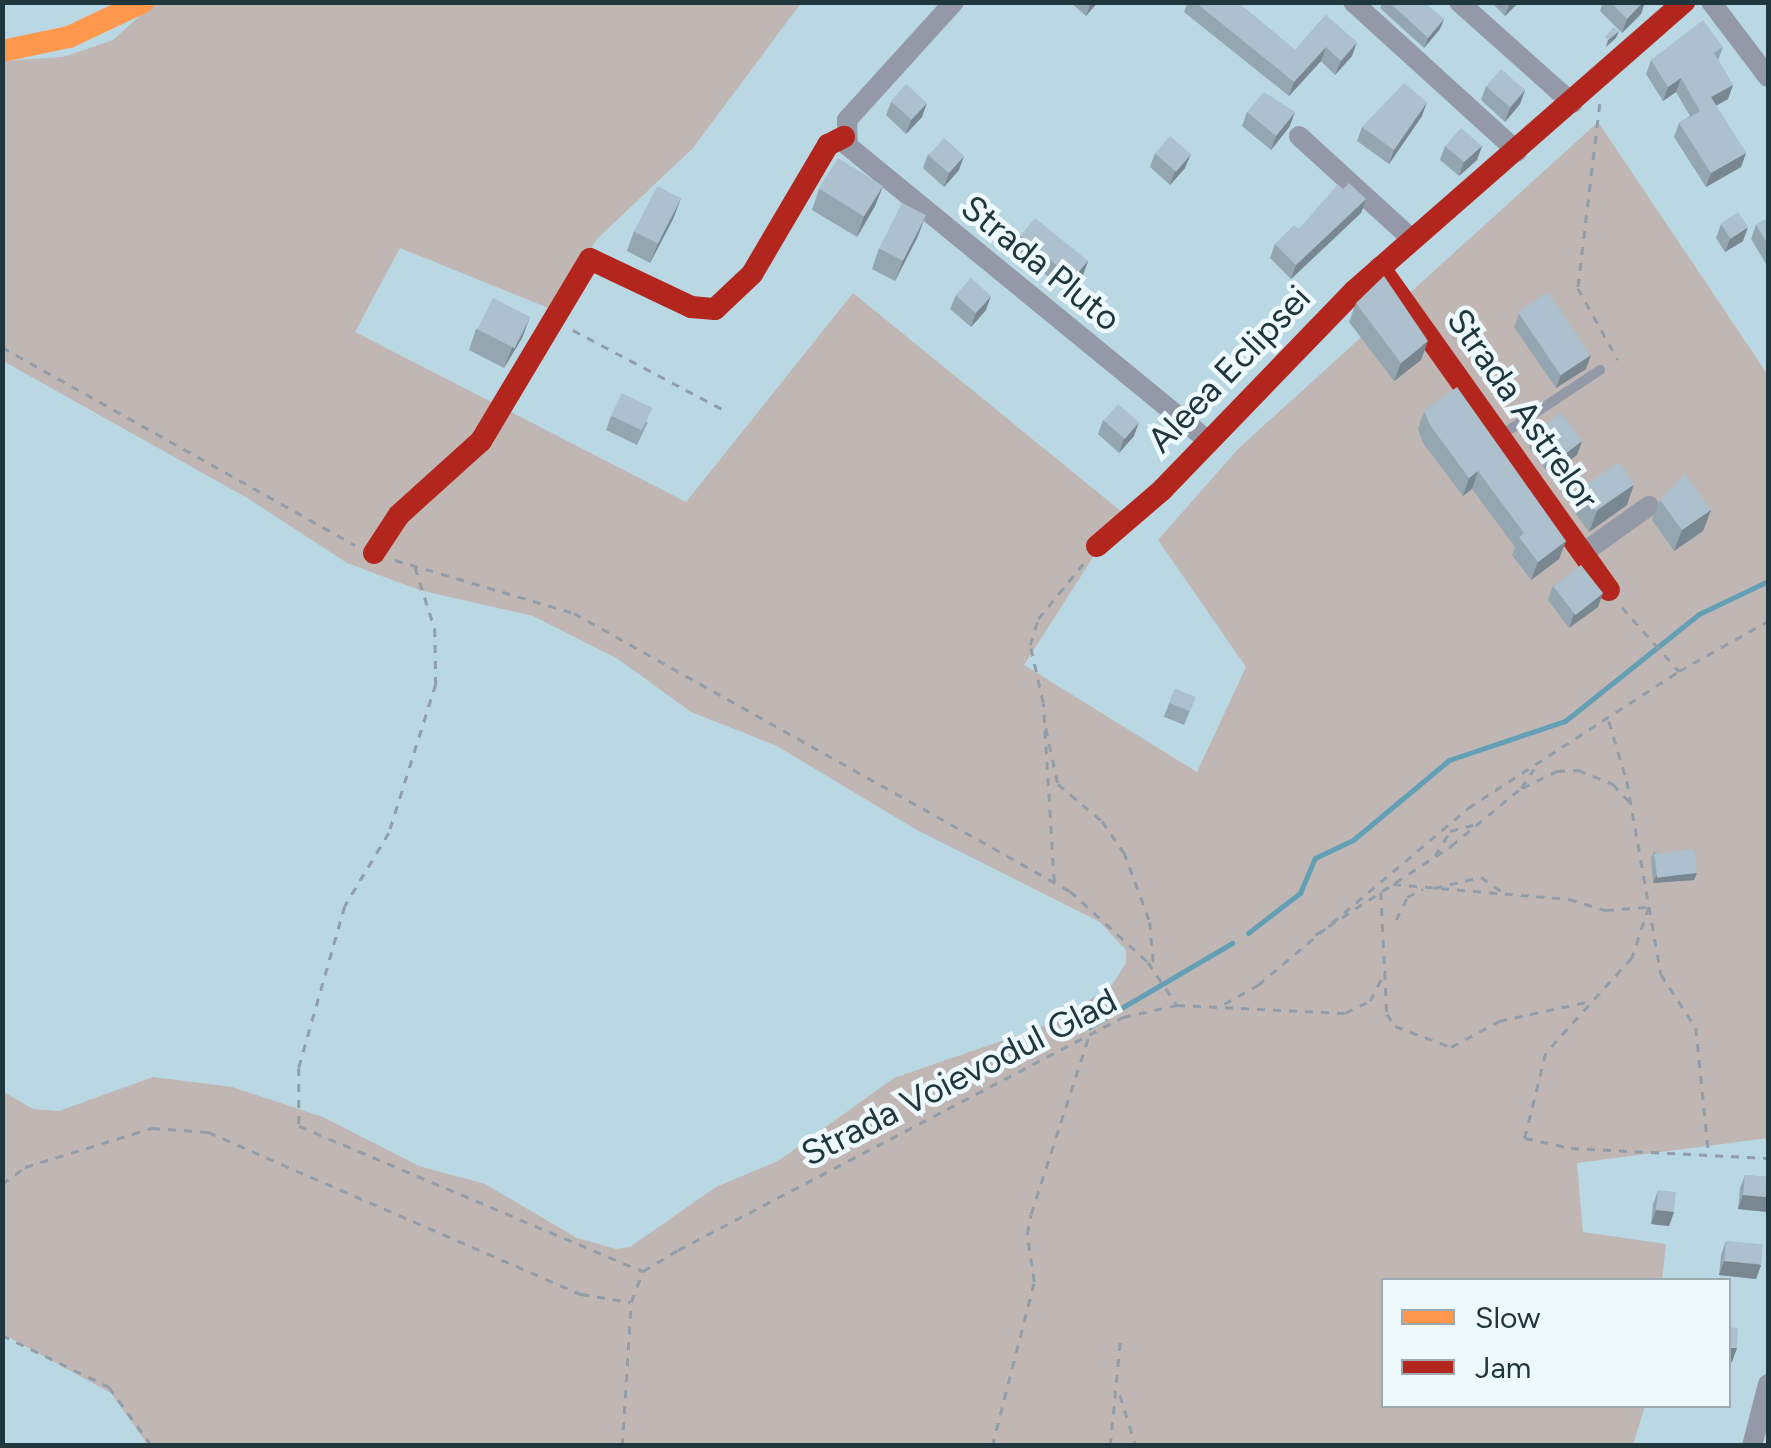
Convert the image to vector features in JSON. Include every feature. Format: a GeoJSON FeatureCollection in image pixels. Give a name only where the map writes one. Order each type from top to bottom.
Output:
{"type":"FeatureCollection","features":[{"type":"Feature","properties":{"kind":"street"},"geometry":{"type":"LineString","coordinates":[[2,52],[69,37],[144,2]]}},
{"type":"Feature","properties":{"kind":"street"},"geometry":{"type":"LineString","coordinates":[[374,553],[399,516],[482,441],[556,322],[584,265],[597,258],[692,307],[726,302],[752,274],[828,145],[844,133],[954,2]]}},
{"type":"Feature","properties":{"kind":"street"},"geometry":{"type":"LineString","coordinates":[[1353,2],[1517,151]]}},
{"type":"Feature","properties":{"kind":"street"},"geometry":{"type":"LineString","coordinates":[[1460,2],[1572,103]]}},
{"type":"Feature","properties":{"kind":"street","name":"Aleea Eclipsei"},"geometry":{"type":"LineString","coordinates":[[1097,546],[1380,268],[1684,2]]}},
{"type":"Feature","properties":{"kind":"street"},"geometry":{"type":"LineString","coordinates":[[1711,2],[1768,76]]}},
{"type":"Feature","properties":{"kind":"street","name":"Strada Pluto"},"geometry":{"type":"LineString","coordinates":[[844,133],[858,156],[1208,441]]}},
{"type":"Feature","properties":{"kind":"street"},"geometry":{"type":"LineString","coordinates":[[1299,136],[1414,240]]}},
{"type":"Feature","properties":{"kind":"street","name":"Strada Astrelor"},"geometry":{"type":"LineString","coordinates":[[1380,268],[1609,590]]}},
{"type":"Feature","properties":{"kind":"street"},"geometry":{"type":"LineString","coordinates":[[1583,554],[1649,506]]}},
{"type":"Feature","properties":{"kind":"street"},"geometry":{"type":"LineString","coordinates":[[1752,1446],[1768,1384]]}},
{"type":"Feature","properties":{"kind":"lane"},"geometry":{"type":"LineString","coordinates":[[1500,436],[1600,370]]}},
{"type":"Feature","properties":{"kind":"path"},"geometry":{"type":"LineString","coordinates":[[1595,82],[1599,136],[1578,288],[1618,360]]}},
{"type":"Feature","properties":{"kind":"path"},"geometry":{"type":"LineString","coordinates":[[556,322],[722,409]]}},
{"type":"Feature","properties":{"kind":"path"},"geometry":{"type":"LineString","coordinates":[[2,346],[374,553],[574,613],[1054,883],[1093,909],[1154,970],[1176,1005]]}},
{"type":"Feature","properties":{"kind":"path"},"geometry":{"type":"LineString","coordinates":[[1097,546],[1034,632],[1030,646],[1058,784],[1102,820],[1124,852],[1150,922],[1154,970]]}},
{"type":"Feature","properties":{"kind":"path"},"geometry":{"type":"LineString","coordinates":[[414,566],[435,629],[436,684],[388,833],[345,906],[299,1068],[299,1126],[643,1271],[632,1302],[622,1446]]}},
{"type":"Feature","properties":{"kind":"path"},"geometry":{"type":"LineString","coordinates":[[1609,590],[1679,671]]}},
{"type":"Feature","properties":{"kind":"path"},"geometry":{"type":"LineString","coordinates":[[1221,1005],[1258,985],[1309,938],[1468,808],[1609,721],[1679,671],[1768,621]]}},
{"type":"Feature","properties":{"kind":"path"},"geometry":{"type":"LineString","coordinates":[[1609,721],[1630,802],[1660,974],[1696,1028],[1709,1156]]}},
{"type":"Feature","properties":{"kind":"path"},"geometry":{"type":"LineString","coordinates":[[1044,722],[1054,883]]}},
{"type":"Feature","properties":{"kind":"path"},"geometry":{"type":"LineString","coordinates":[[1309,938],[1480,823],[1521,788],[1536,768]]}},
{"type":"Feature","properties":{"kind":"path"},"geometry":{"type":"LineString","coordinates":[[1521,788],[1557,771],[1578,770],[1613,784],[1630,802]]}},
{"type":"Feature","properties":{"kind":"path"},"geometry":{"type":"LineString","coordinates":[[1434,857],[1450,831],[1480,823]]}},
{"type":"Feature","properties":{"kind":"path"},"geometry":{"type":"LineString","coordinates":[[1396,920],[1407,897],[1481,876],[1509,897]]}},
{"type":"Feature","properties":{"kind":"path"},"geometry":{"type":"LineString","coordinates":[[1393,884],[1509,897],[1568,899],[1606,910],[1648,907]]}},
{"type":"Feature","properties":{"kind":"path"},"geometry":{"type":"LineString","coordinates":[[1381,892],[1390,1023],[1440,1047],[1464,1044],[1511,1017],[1566,1010],[1596,998]]}},
{"type":"Feature","properties":{"kind":"path"},"geometry":{"type":"LineString","coordinates":[[1648,907],[1632,958],[1546,1053],[1525,1138],[1768,1158]]}},
{"type":"Feature","properties":{"kind":"path","name":"Strada Voievodul Glad"},"geometry":{"type":"LineString","coordinates":[[643,1271],[1123,1017],[1176,1005],[1346,1013],[1370,1001],[1385,971]]}},
{"type":"Feature","properties":{"kind":"path"},"geometry":{"type":"LineString","coordinates":[[992,1446],[1034,1282],[1027,1234],[1090,1034]]}},
{"type":"Feature","properties":{"kind":"path"},"geometry":{"type":"LineString","coordinates":[[2,1184],[25,1167],[152,1128],[208,1132],[581,1294],[632,1302]]}},
{"type":"Feature","properties":{"kind":"path"},"geometry":{"type":"LineString","coordinates":[[2,1334],[109,1387],[152,1446]]}},
{"type":"Feature","properties":{"kind":"path"},"geometry":{"type":"LineString","coordinates":[[1110,1446],[1120,1342]]}},
{"type":"Feature","properties":{"kind":"path"},"geometry":{"type":"LineString","coordinates":[[1118,1391],[1136,1446]]}},
{"type":"Feature","properties":{"kind":"shaded area"},"geometry":{"type":"Polygon","coordinates":[[[154,3],[801,3],[693,148],[597,239],[551,309],[400,248],[355,332],[686,502],[853,293],[1122,512],[1024,665],[1197,772],[1246,667],[1158,540],[1238,449],[1598,122],[1768,375],[1768,1138],[1577,1163],[1583,1232],[1666,1244],[1662,1278],[1381,1278],[1381,1408],[1644,1408],[1633,1445],[148,1445],[111,1393],[3,1334],[2,1091],[33,1109],[59,1111],[153,1077],[232,1087],[323,1117],[419,1166],[485,1184],[577,1238],[616,1249],[630,1247],[716,1187],[778,1161],[894,1078],[1056,1022],[1112,985],[1126,963],[1126,950],[1100,922],[917,830],[777,746],[691,712],[618,659],[533,616],[419,590],[347,563],[249,499],[3,361],[3,61],[63,57],[113,40],[154,3]]]}},
{"type":"Feature","properties":{"kind":"building"},"geometry":{"type":"Polygon","coordinates":[[[1195,2],[1237,2],[1295,50],[1326,15],[1357,42],[1341,61],[1326,47],[1294,82],[1195,2]]]}},
{"type":"Feature","properties":{"kind":"building"},"geometry":{"type":"Polygon","coordinates":[[[1389,2],[1423,2],[1444,19],[1428,38],[1389,2]]]}},
{"type":"Feature","properties":{"kind":"building"},"geometry":{"type":"Polygon","coordinates":[[[1610,2],[1643,2],[1627,19],[1610,2]]]}},
{"type":"Feature","properties":{"kind":"building"},"geometry":{"type":"Polygon","coordinates":[[[1703,20],[1723,47],[1714,53],[1733,85],[1711,97],[1746,153],[1711,173],[1679,123],[1700,111],[1681,78],[1668,87],[1651,60],[1703,20]]]}},
{"type":"Feature","properties":{"kind":"building"},"geometry":{"type":"Polygon","coordinates":[[[1613,27],[1619,31],[1608,40],[1605,37],[1613,27]]]}},
{"type":"Feature","properties":{"kind":"building"},"geometry":{"type":"Polygon","coordinates":[[[1501,69],[1525,90],[1510,107],[1486,86],[1501,69]]]}},
{"type":"Feature","properties":{"kind":"building"},"geometry":{"type":"Polygon","coordinates":[[[1404,83],[1427,102],[1394,150],[1362,127],[1404,83]]]}},
{"type":"Feature","properties":{"kind":"building"},"geometry":{"type":"Polygon","coordinates":[[[906,84],[927,103],[911,120],[891,101],[906,84]]]}},
{"type":"Feature","properties":{"kind":"building"},"geometry":{"type":"Polygon","coordinates":[[[1264,92],[1295,112],[1276,136],[1247,112],[1264,92]]]}},
{"type":"Feature","properties":{"kind":"building"},"geometry":{"type":"Polygon","coordinates":[[[1461,128],[1482,146],[1464,162],[1445,146],[1461,128]]]}},
{"type":"Feature","properties":{"kind":"building"},"geometry":{"type":"Polygon","coordinates":[[[1170,136],[1191,154],[1176,172],[1155,153],[1170,136]]]}},
{"type":"Feature","properties":{"kind":"building"},"geometry":{"type":"Polygon","coordinates":[[[944,138],[964,156],[949,173],[929,155],[944,138]]]}},
{"type":"Feature","properties":{"kind":"building"},"geometry":{"type":"Polygon","coordinates":[[[838,158],[883,186],[864,217],[819,189],[838,158]]]}},
{"type":"Feature","properties":{"kind":"building"},"geometry":{"type":"Polygon","coordinates":[[[1349,183],[1366,199],[1296,265],[1275,244],[1294,225],[1299,229],[1338,184],[1343,189],[1349,183]]]}},
{"type":"Feature","properties":{"kind":"building"},"geometry":{"type":"Polygon","coordinates":[[[657,186],[681,198],[658,244],[634,231],[657,186]]]}},
{"type":"Feature","properties":{"kind":"building"},"geometry":{"type":"Polygon","coordinates":[[[902,203],[926,215],[903,261],[879,248],[902,203]]]}},
{"type":"Feature","properties":{"kind":"building"},"geometry":{"type":"Polygon","coordinates":[[[1738,212],[1748,227],[1731,239],[1721,224],[1738,212]]]}},
{"type":"Feature","properties":{"kind":"building"},"geometry":{"type":"Polygon","coordinates":[[[1035,218],[1088,261],[1073,279],[1021,236],[1035,218]]]}},
{"type":"Feature","properties":{"kind":"building"},"geometry":{"type":"Polygon","coordinates":[[[1768,218],[1768,245],[1756,225],[1768,218]]]}},
{"type":"Feature","properties":{"kind":"building"},"geometry":{"type":"Polygon","coordinates":[[[1384,276],[1428,341],[1401,363],[1356,303],[1384,276]]]}},
{"type":"Feature","properties":{"kind":"building"},"geometry":{"type":"Polygon","coordinates":[[[971,278],[991,296],[976,313],[956,295],[971,278]]]}},
{"type":"Feature","properties":{"kind":"building"},"geometry":{"type":"Polygon","coordinates":[[[1548,292],[1590,355],[1561,375],[1518,312],[1548,292]]]}},
{"type":"Feature","properties":{"kind":"building"},"geometry":{"type":"Polygon","coordinates":[[[493,298],[530,317],[515,348],[477,329],[493,298]]]}},
{"type":"Feature","properties":{"kind":"building"},"geometry":{"type":"Polygon","coordinates":[[[1457,387],[1566,541],[1538,562],[1519,537],[1524,533],[1478,471],[1469,478],[1430,425],[1424,411],[1457,387]]]}},
{"type":"Feature","properties":{"kind":"building"},"geometry":{"type":"Polygon","coordinates":[[[622,393],[653,408],[642,430],[611,415],[622,393]]]}},
{"type":"Feature","properties":{"kind":"building"},"geometry":{"type":"Polygon","coordinates":[[[1118,404],[1139,422],[1125,439],[1104,421],[1118,404]]]}},
{"type":"Feature","properties":{"kind":"building"},"geometry":{"type":"Polygon","coordinates":[[[1561,413],[1582,441],[1555,461],[1534,433],[1561,413]]]}},
{"type":"Feature","properties":{"kind":"building"},"geometry":{"type":"Polygon","coordinates":[[[1619,462],[1634,484],[1595,511],[1580,488],[1619,462]]]}},
{"type":"Feature","properties":{"kind":"building"},"geometry":{"type":"Polygon","coordinates":[[[1685,474],[1711,510],[1682,530],[1660,500],[1685,474]]]}},
{"type":"Feature","properties":{"kind":"building"},"geometry":{"type":"Polygon","coordinates":[[[1581,565],[1603,593],[1576,615],[1553,587],[1581,565]]]}},
{"type":"Feature","properties":{"kind":"building"},"geometry":{"type":"Polygon","coordinates":[[[1175,689],[1195,697],[1190,711],[1169,703],[1175,689]]]}},
{"type":"Feature","properties":{"kind":"building"},"geometry":{"type":"Polygon","coordinates":[[[1694,849],[1697,873],[1657,878],[1654,854],[1694,849]]]}},
{"type":"Feature","properties":{"kind":"building"},"geometry":{"type":"Polygon","coordinates":[[[1745,1175],[1768,1177],[1766,1197],[1743,1195],[1745,1175]]]}},
{"type":"Feature","properties":{"kind":"building"},"geometry":{"type":"Polygon","coordinates":[[[1658,1190],[1676,1192],[1674,1212],[1656,1210],[1658,1190]]]}},
{"type":"Feature","properties":{"kind":"building"},"geometry":{"type":"Polygon","coordinates":[[[1726,1241],[1763,1244],[1761,1264],[1724,1261],[1726,1241]]]}},
{"type":"Feature","properties":{"kind":"building"},"geometry":{"type":"Polygon","coordinates":[[[1731,1327],[1738,1328],[1737,1348],[1731,1348],[1731,1327]]]}},
{"type":"Feature","properties":{"kind":"waterway"},"geometry":{"type":"LineString","coordinates":[[1248,933],[1300,893],[1315,858],[1353,840],[1449,760],[1565,721],[1699,614],[1768,581]]}},
{"type":"Feature","properties":{"kind":"waterway"},"geometry":{"type":"LineString","coordinates":[[1089,1027],[1232,943]]}},
{"type":"Feature","properties":{"kind":"traffic: slow"},"geometry":{"type":"LineString","coordinates":[[2,51],[69,37],[143,2]]}},
{"type":"Feature","properties":{"kind":"traffic: jam"},"geometry":{"type":"LineString","coordinates":[[1097,546],[1162,490],[1354,291],[1684,2]]}},
{"type":"Feature","properties":{"kind":"traffic: jam"},"geometry":{"type":"LineString","coordinates":[[374,553],[399,515],[481,441],[590,259],[691,307],[715,309],[752,274],[828,145],[844,137]]}},
{"type":"Feature","properties":{"kind":"traffic: jam"},"geometry":{"type":"LineString","coordinates":[[1380,268],[1609,590]]}}]}
